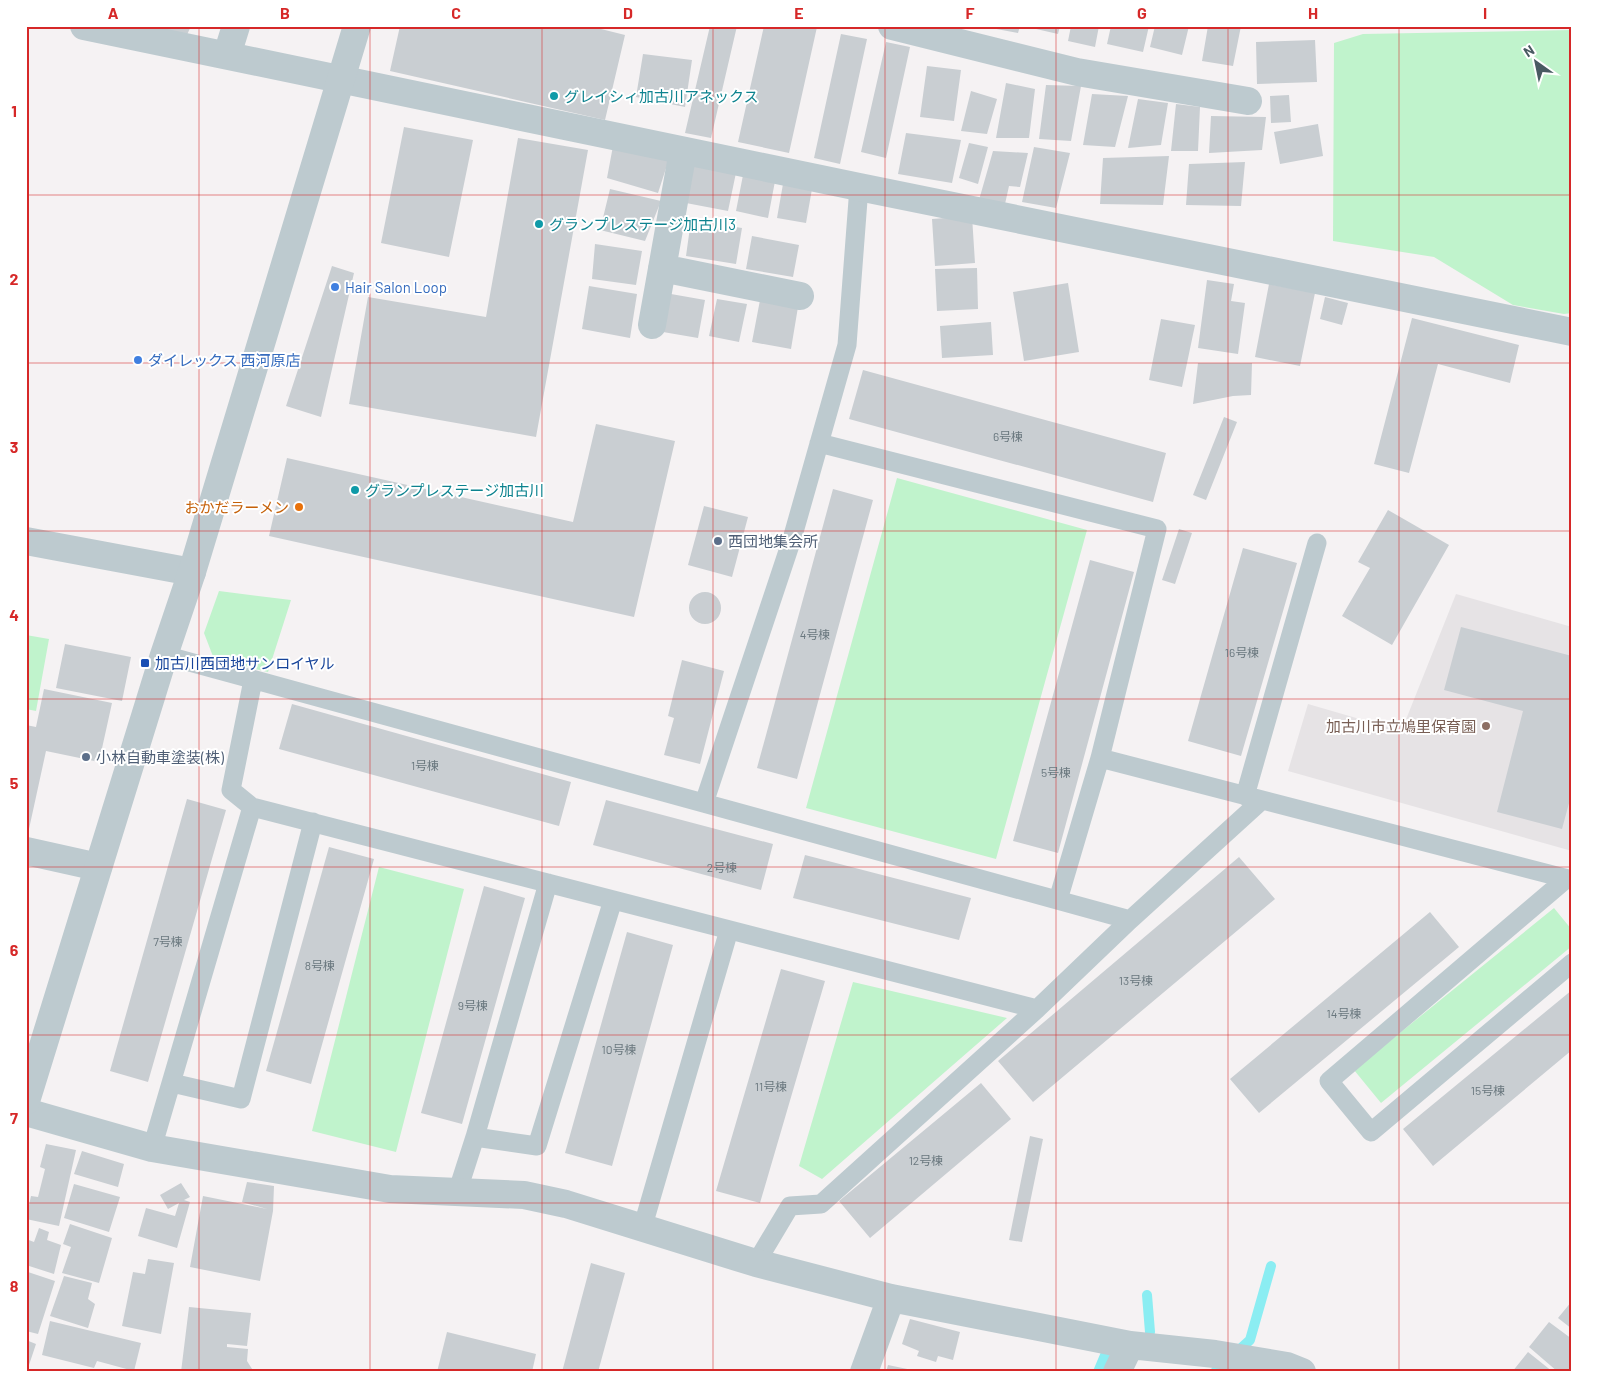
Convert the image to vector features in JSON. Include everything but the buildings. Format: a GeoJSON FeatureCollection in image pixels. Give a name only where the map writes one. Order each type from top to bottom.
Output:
{"type":"FeatureCollection","features":[{"type":"Feature","properties":{"kind":"street"},"geometry":{"type":"LineString","coordinates":[[84,26],[341,78],[683,151],[1572,332]]}},
{"type":"Feature","properties":{"kind":"street"},"geometry":{"type":"LineString","coordinates":[[227,56],[236,26]]}},
{"type":"Feature","properties":{"kind":"street"},"geometry":{"type":"LineString","coordinates":[[26,1101],[164,656],[192,572],[358,26]]}},
{"type":"Feature","properties":{"kind":"street"},"geometry":{"type":"LineString","coordinates":[[901,27],[1077,72],[1248,101]]}},
{"type":"Feature","properties":{"kind":"street"},"geometry":{"type":"LineString","coordinates":[[652,325],[683,151]]}},
{"type":"Feature","properties":{"kind":"street"},"geometry":{"type":"LineString","coordinates":[[662,268],[800,296]]}},
{"type":"Feature","properties":{"kind":"street"},"geometry":{"type":"LineString","coordinates":[[26,541],[192,572]]}},
{"type":"Feature","properties":{"kind":"street"},"geometry":{"type":"LineString","coordinates":[[26,851],[98,867]]}},
{"type":"Feature","properties":{"kind":"street"},"geometry":{"type":"LineString","coordinates":[[26,1112],[152,1148],[390,1189],[524,1195],[566,1204],[756,1263],[891,1298],[1130,1345],[1215,1354],[1287,1366],[1302,1372]]}},
{"type":"Feature","properties":{"kind":"street"},"geometry":{"type":"LineString","coordinates":[[864,1372],[891,1298]]}},
{"type":"Feature","properties":{"kind":"street"},"geometry":{"type":"LineString","coordinates":[[1117,1372],[1130,1345]]}},
{"type":"Feature","properties":{"kind":"lane"},"geometry":{"type":"LineString","coordinates":[[704,803],[792,539],[846,345],[859,187]]}},
{"type":"Feature","properties":{"kind":"lane"},"geometry":{"type":"LineString","coordinates":[[819,443],[1157,529],[1100,758],[1058,900]]}},
{"type":"Feature","properties":{"kind":"lane"},"geometry":{"type":"LineString","coordinates":[[756,1263],[790,1206],[821,1204],[1037,1009],[1253,798],[1317,543]]}},
{"type":"Feature","properties":{"kind":"lane"},"geometry":{"type":"LineString","coordinates":[[164,656],[1130,920]]}},
{"type":"Feature","properties":{"kind":"lane"},"geometry":{"type":"LineString","coordinates":[[253,680],[231,790],[252,807],[1037,1009]]}},
{"type":"Feature","properties":{"kind":"lane"},"geometry":{"type":"LineString","coordinates":[[1100,758],[1569,880]]}},
{"type":"Feature","properties":{"kind":"lane"},"geometry":{"type":"LineString","coordinates":[[152,1148],[252,807]]}},
{"type":"Feature","properties":{"kind":"lane"},"geometry":{"type":"LineString","coordinates":[[172,1083],[241,1099],[313,822]]}},
{"type":"Feature","properties":{"kind":"lane"},"geometry":{"type":"LineString","coordinates":[[1569,880],[1329,1081],[1371,1132],[1572,963]]}},
{"type":"Feature","properties":{"kind":"lane"},"geometry":{"type":"LineString","coordinates":[[457,1193],[548,883]]}},
{"type":"Feature","properties":{"kind":"lane"},"geometry":{"type":"LineString","coordinates":[[475,1137],[537,1146],[613,900]]}},
{"type":"Feature","properties":{"kind":"lane"},"geometry":{"type":"LineString","coordinates":[[642,1228],[729,930]]}},
{"type":"Feature","properties":{"kind":"shaded area","name":"加古川市立鳩里保育園"},"geometry":{"type":"Polygon","coordinates":[[[1456,594],[1572,627],[1572,851],[1288,771],[1308,704],[1394,729],[1405,722],[1456,594]]]}},
{"type":"Feature","properties":{"kind":"green space"},"geometry":{"type":"Polygon","coordinates":[[[1572,30],[1572,313],[1564,314],[1513,305],[1434,257],[1333,241],[1334,43],[1363,34],[1572,30]]]}},
{"type":"Feature","properties":{"kind":"green space"},"geometry":{"type":"Polygon","coordinates":[[[897,478],[1087,530],[996,859],[806,808],[897,478]]]}},
{"type":"Feature","properties":{"kind":"green space"},"geometry":{"type":"Polygon","coordinates":[[[219,591],[291,600],[268,672],[214,659],[204,633],[219,591]]]}},
{"type":"Feature","properties":{"kind":"green space"},"geometry":{"type":"Polygon","coordinates":[[[26,635],[49,639],[36,711],[26,709],[26,635]]]}},
{"type":"Feature","properties":{"kind":"green space"},"geometry":{"type":"Polygon","coordinates":[[[379,867],[464,889],[396,1152],[312,1131],[379,867]]]}},
{"type":"Feature","properties":{"kind":"green space"},"geometry":{"type":"Polygon","coordinates":[[[1554,908],[1572,930],[1572,946],[1381,1103],[1354,1070],[1554,908]]]}},
{"type":"Feature","properties":{"kind":"green space"},"geometry":{"type":"Polygon","coordinates":[[[853,982],[1007,1018],[822,1179],[799,1166],[853,982]]]}},
{"type":"Feature","properties":{"kind":"waterway"},"geometry":{"type":"LineString","coordinates":[[1215,1372],[1250,1340],[1271,1266]]}},
{"type":"Feature","properties":{"kind":"waterway"},"geometry":{"type":"LineString","coordinates":[[1147,1295],[1150,1332]]}},
{"type":"Feature","properties":{"kind":"waterway"},"geometry":{"type":"LineString","coordinates":[[1098,1372],[1106,1353]]}},
{"type":"Feature","properties":{"kind":"place","name":"グレイシィ加古川アネックス"},"geometry":{"type":"Point","coordinates":[554,96]}},
{"type":"Feature","properties":{"kind":"place","name":"グランプレステージ加古川3"},"geometry":{"type":"Point","coordinates":[539,224]}},
{"type":"Feature","properties":{"kind":"place","name":"Hair Salon Loop"},"geometry":{"type":"Point","coordinates":[335,287]}},
{"type":"Feature","properties":{"kind":"place","name":"ダイレックス 西河原店"},"geometry":{"type":"Point","coordinates":[138,360]}},
{"type":"Feature","properties":{"kind":"place","name":"グランプレステージ加古川"},"geometry":{"type":"Point","coordinates":[355,490]}},
{"type":"Feature","properties":{"kind":"place","name":"おかだラーメン"},"geometry":{"type":"Point","coordinates":[299,507]}},
{"type":"Feature","properties":{"kind":"place","name":"西団地集会所"},"geometry":{"type":"Point","coordinates":[718,541]}},
{"type":"Feature","properties":{"kind":"place","name":"加古川西団地サンロイヤル"},"geometry":{"type":"Point","coordinates":[145,663]}},
{"type":"Feature","properties":{"kind":"place","name":"加古川市立鳩里保育園"},"geometry":{"type":"Point","coordinates":[1486,726]}},
{"type":"Feature","properties":{"kind":"place","name":"小林自動車塗装(株)"},"geometry":{"type":"Point","coordinates":[86,757]}}]}
